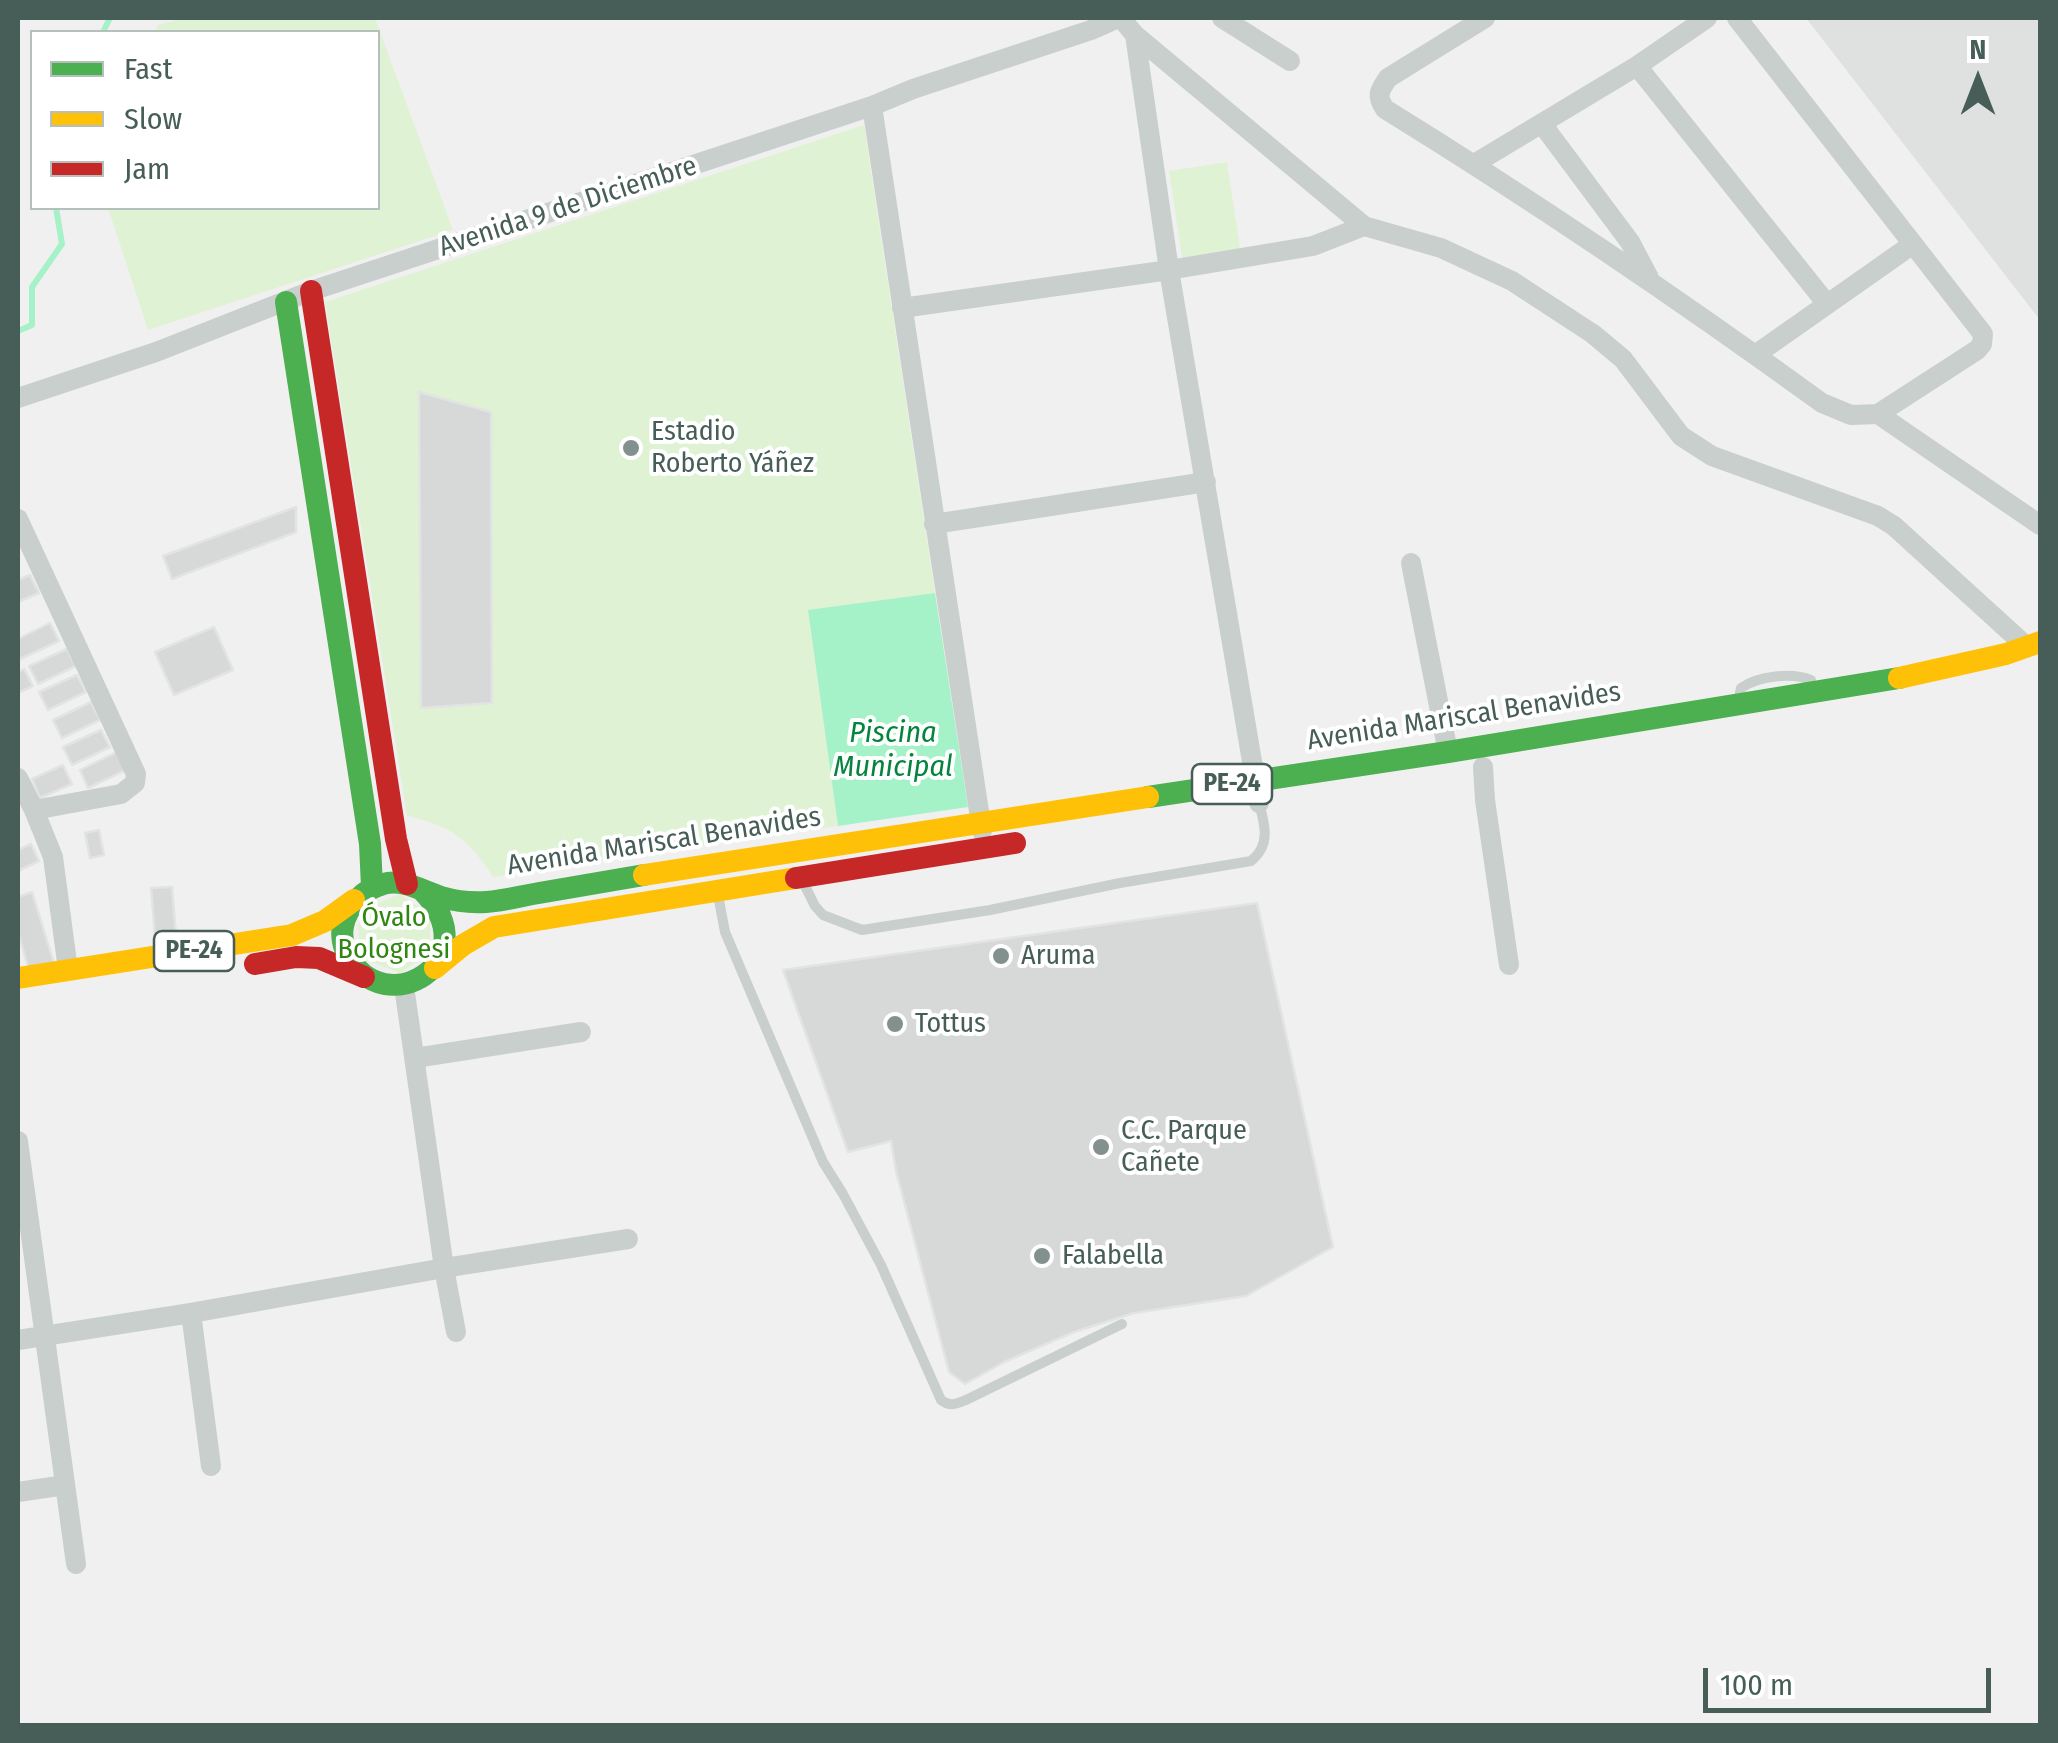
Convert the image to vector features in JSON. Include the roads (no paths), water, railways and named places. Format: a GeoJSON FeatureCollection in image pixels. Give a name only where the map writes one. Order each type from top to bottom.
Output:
{"type":"FeatureCollection","features":[{"type":"Feature","properties":{"kind":"main road"},"geometry":{"type":"LineString","coordinates":[[311,292],[396,839],[414,887]]}},
{"type":"Feature","properties":{"kind":"main road"},"geometry":{"type":"LineString","coordinates":[[286,302],[370,844],[365,892]]}},
{"type":"Feature","properties":{"kind":"main road","name":"Avenida Mariscal Benavides"},"geometry":{"type":"LineString","coordinates":[[414,887],[443,898],[488,902],[716,862],[980,824],[1258,798],[1448,752],[1738,703],[1823,695],[1964,665],[2034,645]]}},
{"type":"Feature","properties":{"kind":"main road","name":"Avenida Mariscal Benavides"},"geometry":{"type":"LineString","coordinates":[[1312,795],[1957,688]]}},
{"type":"Feature","properties":{"kind":"main road","name":"Avenida Mariscal Benavides"},"geometry":{"type":"LineString","coordinates":[[434,968],[462,944],[494,927],[1044,838]]}},
{"type":"Feature","properties":{"kind":"main road"},"geometry":{"type":"LineString","coordinates":[[390,882],[414,887],[438,905],[446,926],[445,948],[434,968],[421,979],[404,986],[384,986],[365,977],[351,964],[342,929],[348,910],[365,892],[390,882]]}},
{"type":"Feature","properties":{"kind":"main road","name":"PE-24"},"geometry":{"type":"LineString","coordinates":[[18,978],[292,935],[336,916],[365,892]]}},
{"type":"Feature","properties":{"kind":"main road","name":"PE-24"},"geometry":{"type":"LineString","coordinates":[[240,966],[296,957],[319,958],[365,977]]}},
{"type":"Feature","properties":{"kind":"street"},"geometry":{"type":"LineString","coordinates":[[1120,18],[1135,35],[1364,226],[1440,248],[1512,281],[1624,359],[1681,436],[1712,456],[1878,516],[2034,645]]}},
{"type":"Feature","properties":{"kind":"street","name":"Avenida 9 de Diciembre"},"geometry":{"type":"LineString","coordinates":[[18,398],[156,352],[311,292],[872,106],[1120,18]]}},
{"type":"Feature","properties":{"kind":"street"},"geometry":{"type":"LineString","coordinates":[[1222,18],[1290,60]]}},
{"type":"Feature","properties":{"kind":"street"},"geometry":{"type":"LineString","coordinates":[[1244,29],[1262,18]]}},
{"type":"Feature","properties":{"kind":"street"},"geometry":{"type":"LineString","coordinates":[[1485,18],[1388,78],[1379,91],[1385,109],[1652,284],[1822,404],[1851,415],[1878,414],[1977,350],[1984,334],[1737,18]]}},
{"type":"Feature","properties":{"kind":"street"},"geometry":{"type":"LineString","coordinates":[[1474,164],[1637,66],[1707,18]]}},
{"type":"Feature","properties":{"kind":"street"},"geometry":{"type":"LineString","coordinates":[[1135,35],[1169,270],[1258,798]]}},
{"type":"Feature","properties":{"kind":"street"},"geometry":{"type":"LineString","coordinates":[[1637,66],[1827,304]]}},
{"type":"Feature","properties":{"kind":"street"},"geometry":{"type":"LineString","coordinates":[[872,106],[985,848]]}},
{"type":"Feature","properties":{"kind":"street"},"geometry":{"type":"LineString","coordinates":[[1542,124],[1630,242],[1652,284]]}},
{"type":"Feature","properties":{"kind":"street"},"geometry":{"type":"LineString","coordinates":[[902,308],[1312,246],[1364,226]]}},
{"type":"Feature","properties":{"kind":"street"},"geometry":{"type":"LineString","coordinates":[[1755,355],[1913,244]]}},
{"type":"Feature","properties":{"kind":"street"},"geometry":{"type":"LineString","coordinates":[[1878,414],[2040,525]]}},
{"type":"Feature","properties":{"kind":"street"},"geometry":{"type":"LineString","coordinates":[[934,524],[1206,482]]}},
{"type":"Feature","properties":{"kind":"street"},"geometry":{"type":"LineString","coordinates":[[18,519],[136,774],[135,783],[121,794],[34,810]]}},
{"type":"Feature","properties":{"kind":"street"},"geometry":{"type":"LineString","coordinates":[[1411,563],[1448,752]]}},
{"type":"Feature","properties":{"kind":"street"},"geometry":{"type":"LineString","coordinates":[[1483,767],[1509,965]]}},
{"type":"Feature","properties":{"kind":"street"},"geometry":{"type":"LineString","coordinates":[[18,778],[53,856],[68,970]]}},
{"type":"Feature","properties":{"kind":"street"},"geometry":{"type":"LineString","coordinates":[[404,986],[456,1332]]}},
{"type":"Feature","properties":{"kind":"street"},"geometry":{"type":"LineString","coordinates":[[414,1058],[581,1032]]}},
{"type":"Feature","properties":{"kind":"street"},"geometry":{"type":"LineString","coordinates":[[18,1140],[20,1181],[76,1564]]}},
{"type":"Feature","properties":{"kind":"street"},"geometry":{"type":"LineString","coordinates":[[18,1340],[628,1240]]}},
{"type":"Feature","properties":{"kind":"street"},"geometry":{"type":"LineString","coordinates":[[191,1313],[211,1466]]}},
{"type":"Feature","properties":{"kind":"street"},"geometry":{"type":"LineString","coordinates":[[18,1492],[64,1485]]}},
{"type":"Feature","properties":{"kind":"lane"},"geometry":{"type":"LineString","coordinates":[[802,878],[823,915],[862,930],[990,910],[1250,861],[1259,854],[1265,840],[1258,798]]}},
{"type":"Feature","properties":{"kind":"lane"},"geometry":{"type":"LineString","coordinates":[[716,862],[725,932],[823,1162],[881,1265],[941,1400],[946,1404],[966,1400],[1122,1324]]}},
{"type":"Feature","properties":{"kind":"water","name":"Piscina Municipal"},"geometry":{"type":"Polygon","coordinates":[[[935,593],[968,807],[838,826],[808,610],[935,593]]]}},
{"type":"Feature","properties":{"kind":"waterway"},"geometry":{"type":"LineString","coordinates":[[104,30],[110,18]]}},
{"type":"Feature","properties":{"kind":"waterway"},"geometry":{"type":"LineString","coordinates":[[18,331],[32,325],[32,287],[62,244],[56,210]]}},
{"type":"Feature","properties":{"kind":"place","name":"Estadio Roberto Yáñez"},"geometry":{"type":"Point","coordinates":[631,448]}},
{"type":"Feature","properties":{"kind":"place","name":"Aruma"},"geometry":{"type":"Point","coordinates":[1001,956]}},
{"type":"Feature","properties":{"kind":"place","name":"Tottus"},"geometry":{"type":"Point","coordinates":[895,1024]}},
{"type":"Feature","properties":{"kind":"place","name":"C.C. Parque Cañete"},"geometry":{"type":"Point","coordinates":[1101,1147]}},
{"type":"Feature","properties":{"kind":"place","name":"Falabella"},"geometry":{"type":"Point","coordinates":[1042,1256]}},
{"type":"Feature","properties":{"kind":"park label","name":"Óvalo Bolognesi"},"geometry":{"type":"Point","coordinates":[394,934]}}]}
